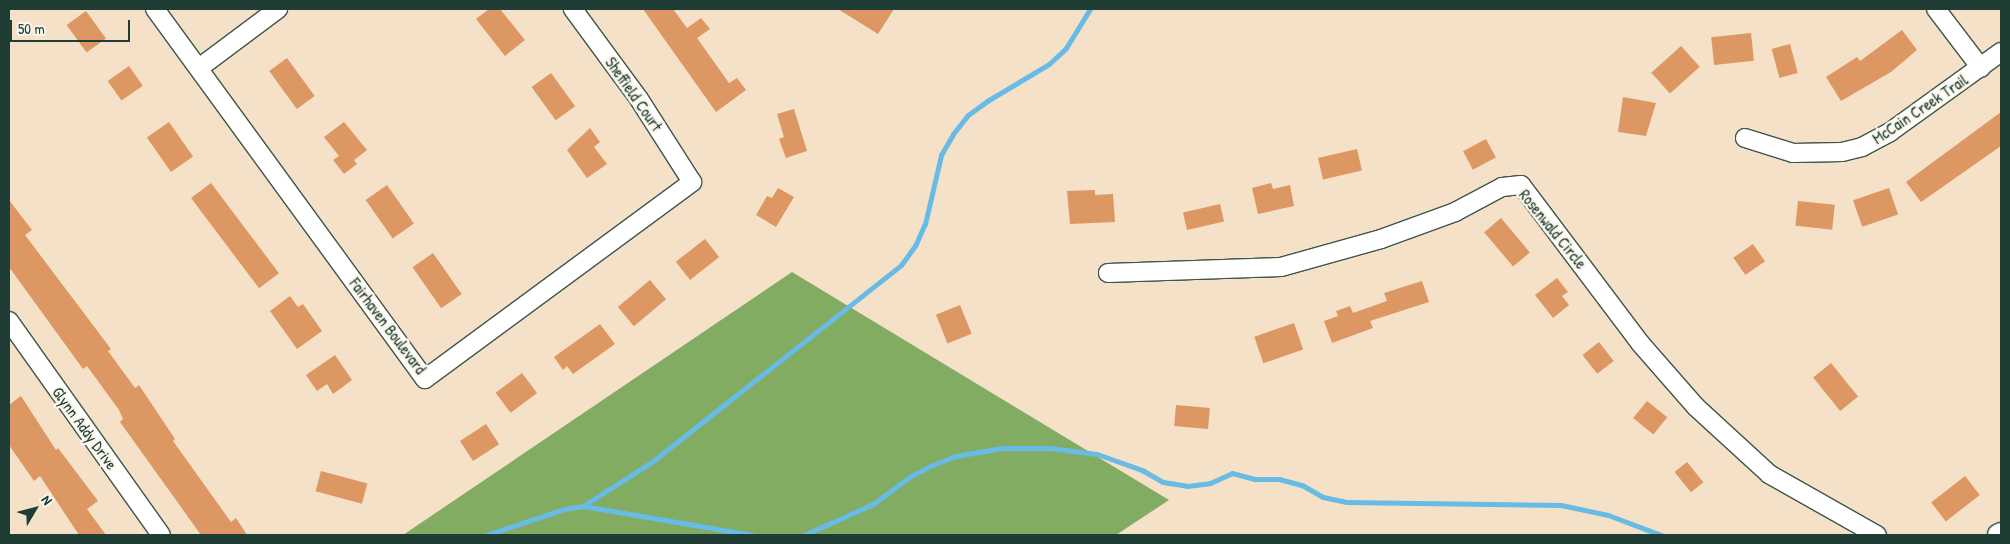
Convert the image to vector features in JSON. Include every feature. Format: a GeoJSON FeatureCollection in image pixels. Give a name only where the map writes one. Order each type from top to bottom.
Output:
{"type":"FeatureCollection","features":[{"type":"Feature","properties":{"kind":"street","name":"Fairhaven Boulevard"},"geometry":{"type":"LineString","coordinates":[[155,9],[425,379],[692,182]]}},
{"type":"Feature","properties":{"kind":"street"},"geometry":{"type":"LineString","coordinates":[[199,68],[278,9]]}},
{"type":"Feature","properties":{"kind":"street","name":"Sheffield Court"},"geometry":{"type":"LineString","coordinates":[[573,9],[660,130],[692,182]]}},
{"type":"Feature","properties":{"kind":"street"},"geometry":{"type":"LineString","coordinates":[[1936,9],[1981,68]]}},
{"type":"Feature","properties":{"kind":"street","name":"McCain Creek Trail"},"geometry":{"type":"LineString","coordinates":[[1745,138],[1793,153],[1842,152],[1862,147],[1890,132],[2001,52]]}},
{"type":"Feature","properties":{"kind":"street","name":"Rosenwald Circle"},"geometry":{"type":"LineString","coordinates":[[1108,273],[1281,267],[1381,239],[1454,212],[1502,187],[1521,185],[1640,342],[1696,407],[1769,474],[1877,535]]}},
{"type":"Feature","properties":{"kind":"street","name":"Glynn Addy Drive"},"geometry":{"type":"LineString","coordinates":[[9,321],[160,535]]}},
{"type":"Feature","properties":{"kind":"green space"},"geometry":{"type":"Polygon","coordinates":[[[792,272],[1169,500],[1116,535],[403,535],[792,272]]]}},
{"type":"Feature","properties":{"kind":"building"},"geometry":{"type":"Polygon","coordinates":[[[489,9],[500,9],[525,40],[505,56],[476,19],[489,9]]]}},
{"type":"Feature","properties":{"kind":"building"},"geometry":{"type":"Polygon","coordinates":[[[643,9],[673,9],[687,28],[701,18],[710,29],[697,38],[729,83],[737,78],[746,90],[716,112],[643,9]]]}},
{"type":"Feature","properties":{"kind":"building"},"geometry":{"type":"Polygon","coordinates":[[[838,9],[894,9],[878,34],[838,9]]]}},
{"type":"Feature","properties":{"kind":"building"},"geometry":{"type":"Polygon","coordinates":[[[86,11],[106,39],[87,53],[67,25],[86,11]]]}},
{"type":"Feature","properties":{"kind":"building"},"geometry":{"type":"Polygon","coordinates":[[[1902,30],[1917,50],[1891,72],[1841,101],[1826,77],[1857,57],[1860,61],[1902,30]]]}},
{"type":"Feature","properties":{"kind":"building"},"geometry":{"type":"Polygon","coordinates":[[[1751,33],[1754,61],[1714,65],[1711,37],[1751,33]]]}},
{"type":"Feature","properties":{"kind":"building"},"geometry":{"type":"Polygon","coordinates":[[[1790,44],[1798,73],[1779,78],[1772,49],[1790,44]]]}},
{"type":"Feature","properties":{"kind":"building"},"geometry":{"type":"Polygon","coordinates":[[[1681,46],[1700,67],[1670,94],[1651,73],[1681,46]]]}},
{"type":"Feature","properties":{"kind":"building"},"geometry":{"type":"Polygon","coordinates":[[[287,58],[315,96],[297,109],[269,71],[287,58]]]}},
{"type":"Feature","properties":{"kind":"building"},"geometry":{"type":"Polygon","coordinates":[[[129,66],[143,86],[121,101],[108,81],[129,66]]]}},
{"type":"Feature","properties":{"kind":"building"},"geometry":{"type":"Polygon","coordinates":[[[551,73],[575,106],[556,120],[532,87],[551,73]]]}},
{"type":"Feature","properties":{"kind":"building"},"geometry":{"type":"Polygon","coordinates":[[[1623,97],[1656,103],[1646,136],[1618,132],[1623,97]]]}},
{"type":"Feature","properties":{"kind":"building"},"geometry":{"type":"Polygon","coordinates":[[[794,109],[807,151],[786,158],[779,139],[784,137],[777,114],[794,109]]]}},
{"type":"Feature","properties":{"kind":"building"},"geometry":{"type":"Polygon","coordinates":[[[2001,112],[2001,146],[1921,202],[1906,182],[2001,112]]]}},
{"type":"Feature","properties":{"kind":"building"},"geometry":{"type":"Polygon","coordinates":[[[169,122],[193,156],[171,172],[147,137],[169,122]]]}},
{"type":"Feature","properties":{"kind":"building"},"geometry":{"type":"Polygon","coordinates":[[[344,122],[367,150],[354,160],[357,164],[344,174],[333,160],[339,156],[324,137],[344,122]]]}},
{"type":"Feature","properties":{"kind":"building"},"geometry":{"type":"Polygon","coordinates":[[[590,128],[600,142],[594,147],[607,164],[587,178],[567,150],[590,128]]]}},
{"type":"Feature","properties":{"kind":"building"},"geometry":{"type":"Polygon","coordinates":[[[1486,139],[1496,158],[1473,170],[1463,151],[1486,139]]]}},
{"type":"Feature","properties":{"kind":"building"},"geometry":{"type":"Polygon","coordinates":[[[1357,149],[1362,170],[1323,179],[1318,158],[1357,149]]]}},
{"type":"Feature","properties":{"kind":"building"},"geometry":{"type":"Polygon","coordinates":[[[211,183],[279,273],[259,288],[191,198],[211,183]]]}},
{"type":"Feature","properties":{"kind":"building"},"geometry":{"type":"Polygon","coordinates":[[[1271,183],[1273,189],[1290,185],[1294,206],[1258,214],[1252,188],[1271,183]]]}},
{"type":"Feature","properties":{"kind":"building"},"geometry":{"type":"Polygon","coordinates":[[[387,185],[414,224],[393,238],[366,200],[387,185]]]}},
{"type":"Feature","properties":{"kind":"building"},"geometry":{"type":"Polygon","coordinates":[[[778,188],[794,197],[776,227],[756,215],[767,196],[772,198],[778,188]]]}},
{"type":"Feature","properties":{"kind":"building"},"geometry":{"type":"Polygon","coordinates":[[[1889,188],[1898,214],[1862,227],[1853,200],[1889,188]]]}},
{"type":"Feature","properties":{"kind":"building"},"geometry":{"type":"Polygon","coordinates":[[[1095,190],[1095,195],[1113,194],[1115,222],[1070,224],[1067,191],[1095,190]]]}},
{"type":"Feature","properties":{"kind":"building"},"geometry":{"type":"Polygon","coordinates":[[[9,200],[32,230],[25,235],[111,349],[108,351],[135,388],[139,385],[175,439],[173,441],[231,522],[236,518],[247,535],[201,535],[120,422],[123,419],[119,410],[87,366],[83,369],[9,267],[9,200]]]}},
{"type":"Feature","properties":{"kind":"building"},"geometry":{"type":"Polygon","coordinates":[[[1798,201],[1835,205],[1832,230],[1795,226],[1798,201]]]}},
{"type":"Feature","properties":{"kind":"building"},"geometry":{"type":"Polygon","coordinates":[[[1220,204],[1224,222],[1187,230],[1183,213],[1220,204]]]}},
{"type":"Feature","properties":{"kind":"building"},"geometry":{"type":"Polygon","coordinates":[[[1501,218],[1530,252],[1513,267],[1484,232],[1501,218]]]}},
{"type":"Feature","properties":{"kind":"building"},"geometry":{"type":"Polygon","coordinates":[[[705,239],[719,257],[690,280],[676,262],[705,239]]]}},
{"type":"Feature","properties":{"kind":"building"},"geometry":{"type":"Polygon","coordinates":[[[1753,244],[1765,261],[1745,275],[1733,258],[1753,244]]]}},
{"type":"Feature","properties":{"kind":"building"},"geometry":{"type":"Polygon","coordinates":[[[433,253],[462,294],[441,308],[413,267],[433,253]]]}},
{"type":"Feature","properties":{"kind":"building"},"geometry":{"type":"Polygon","coordinates":[[[1557,278],[1568,292],[1562,296],[1569,305],[1553,318],[1535,295],[1557,278]]]}},
{"type":"Feature","properties":{"kind":"building"},"geometry":{"type":"Polygon","coordinates":[[[650,280],[666,299],[634,326],[618,307],[650,280]]]}},
{"type":"Feature","properties":{"kind":"building"},"geometry":{"type":"Polygon","coordinates":[[[1422,281],[1429,302],[1370,321],[1373,328],[1332,343],[1324,321],[1338,316],[1336,311],[1350,306],[1353,313],[1387,301],[1384,293],[1422,281]]]}},
{"type":"Feature","properties":{"kind":"building"},"geometry":{"type":"Polygon","coordinates":[[[290,296],[298,307],[303,304],[322,331],[297,349],[270,311],[290,296]]]}},
{"type":"Feature","properties":{"kind":"building"},"geometry":{"type":"Polygon","coordinates":[[[960,305],[972,334],[948,343],[936,315],[960,305]]]}},
{"type":"Feature","properties":{"kind":"building"},"geometry":{"type":"Polygon","coordinates":[[[1294,323],[1303,349],[1263,363],[1254,337],[1294,323]]]}},
{"type":"Feature","properties":{"kind":"building"},"geometry":{"type":"Polygon","coordinates":[[[600,324],[615,344],[573,374],[567,366],[563,370],[554,357],[600,324]]]}},
{"type":"Feature","properties":{"kind":"building"},"geometry":{"type":"Polygon","coordinates":[[[1599,342],[1614,361],[1597,374],[1582,355],[1599,342]]]}},
{"type":"Feature","properties":{"kind":"building"},"geometry":{"type":"Polygon","coordinates":[[[335,355],[352,380],[333,394],[327,384],[317,391],[306,375],[335,355]]]}},
{"type":"Feature","properties":{"kind":"building"},"geometry":{"type":"Polygon","coordinates":[[[1831,363],[1858,396],[1840,411],[1813,377],[1831,363]]]}},
{"type":"Feature","properties":{"kind":"building"},"geometry":{"type":"Polygon","coordinates":[[[522,373],[537,393],[511,413],[496,393],[522,373]]]}},
{"type":"Feature","properties":{"kind":"building"},"geometry":{"type":"Polygon","coordinates":[[[21,396],[56,450],[58,448],[98,501],[87,509],[106,535],[79,535],[40,476],[34,481],[9,445],[9,405],[21,396]]]}},
{"type":"Feature","properties":{"kind":"building"},"geometry":{"type":"Polygon","coordinates":[[[1647,401],[1667,417],[1653,434],[1633,418],[1647,401]]]}},
{"type":"Feature","properties":{"kind":"building"},"geometry":{"type":"Polygon","coordinates":[[[1176,405],[1210,408],[1208,429],[1174,426],[1176,405]]]}},
{"type":"Feature","properties":{"kind":"building"},"geometry":{"type":"Polygon","coordinates":[[[486,424],[499,444],[473,461],[460,441],[486,424]]]}},
{"type":"Feature","properties":{"kind":"building"},"geometry":{"type":"Polygon","coordinates":[[[1687,462],[1703,482],[1691,492],[1675,472],[1687,462]]]}},
{"type":"Feature","properties":{"kind":"building"},"geometry":{"type":"Polygon","coordinates":[[[321,471],[367,483],[362,504],[316,491],[321,471]]]}},
{"type":"Feature","properties":{"kind":"building"},"geometry":{"type":"Polygon","coordinates":[[[1965,476],[1980,495],[1946,521],[1931,502],[1965,476]]]}},
{"type":"Feature","properties":{"kind":"waterway"},"geometry":{"type":"LineString","coordinates":[[583,506],[653,461],[901,265],[915,246],[925,224],[941,155],[953,134],[968,115],[987,101],[1049,64],[1066,48],[1090,9]]}},
{"type":"Feature","properties":{"kind":"waterway"},"geometry":{"type":"LineString","coordinates":[[804,535],[873,504],[911,476],[933,465],[955,456],[1002,448],[1050,448],[1097,454],[1142,470],[1163,482],[1187,486],[1210,483],[1232,473],[1255,479],[1279,479],[1302,485],[1323,497],[1346,502],[1561,505],[1608,515],[1661,535]]}},
{"type":"Feature","properties":{"kind":"waterway"},"geometry":{"type":"LineString","coordinates":[[486,535],[564,509],[583,506],[753,535]]}}]}
